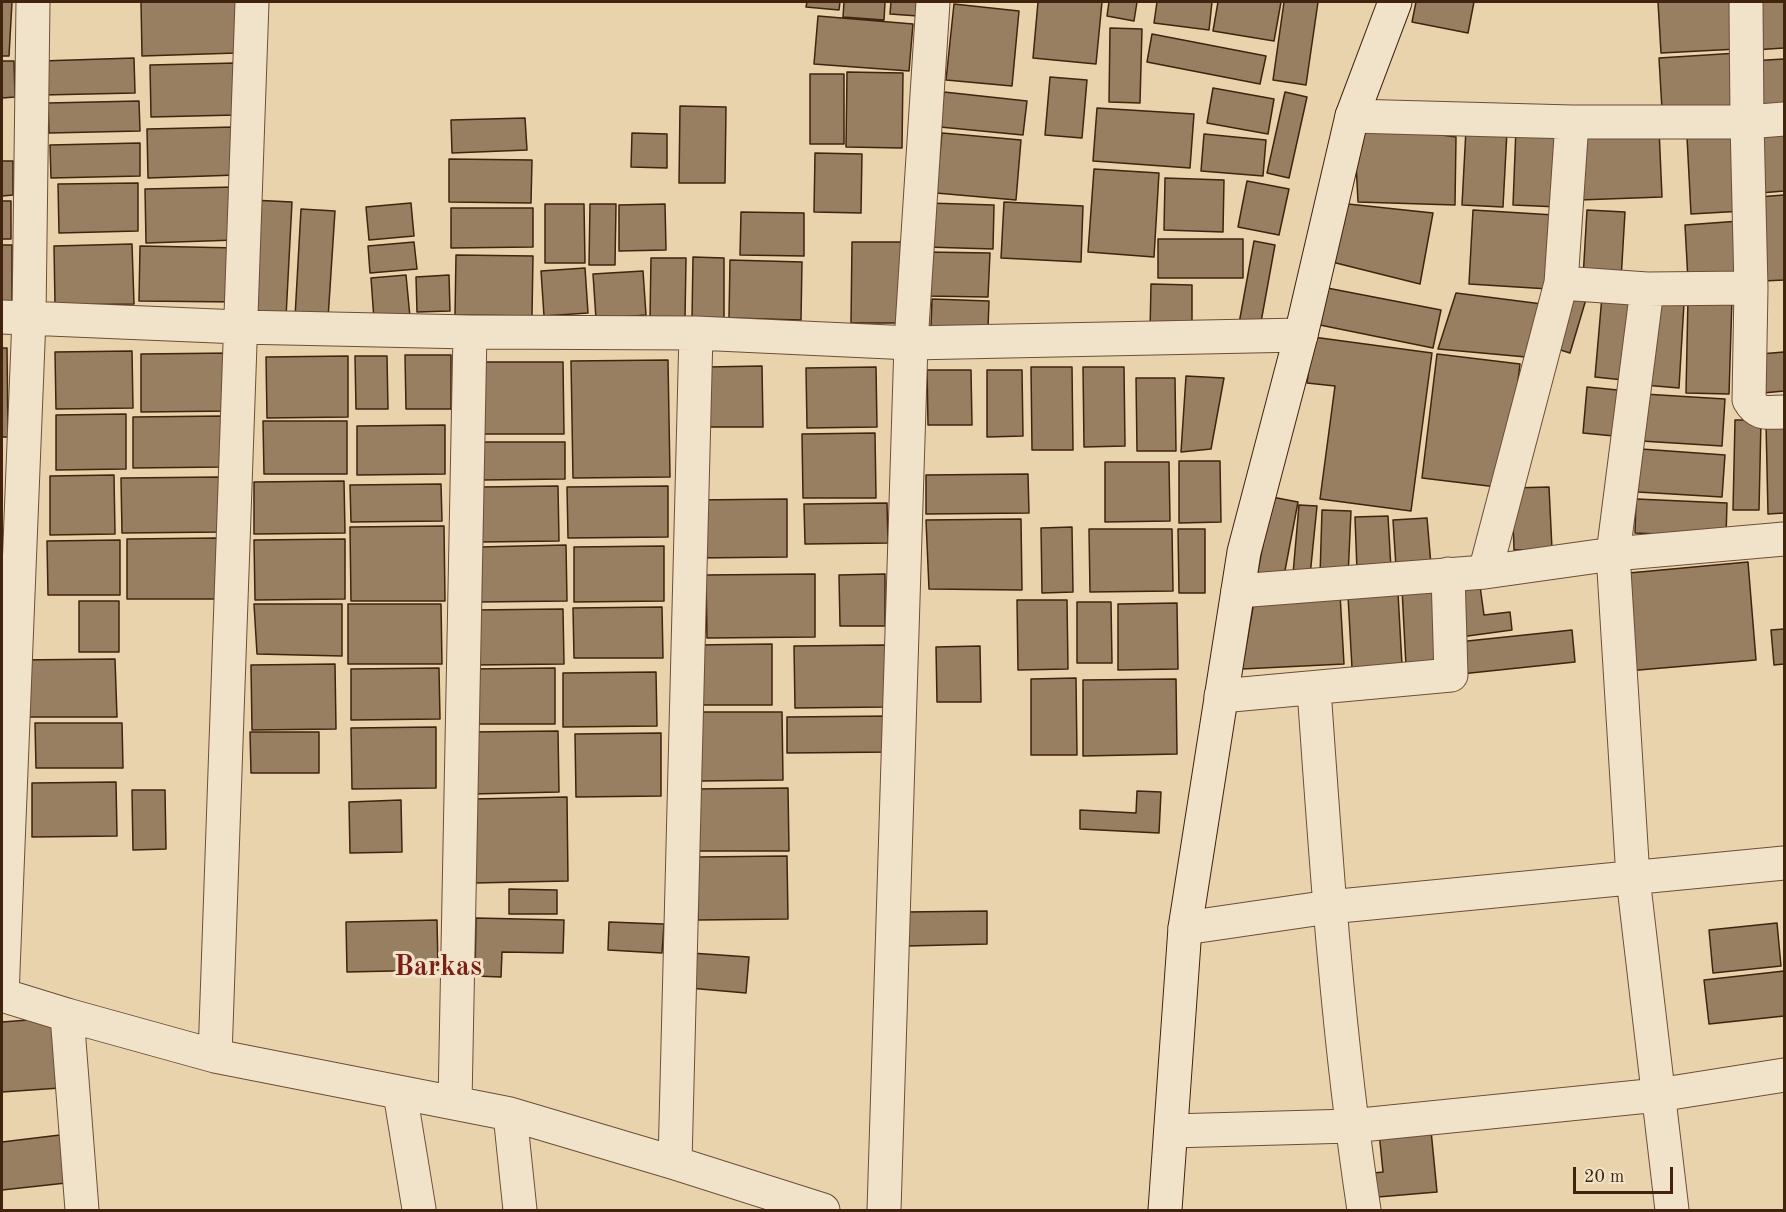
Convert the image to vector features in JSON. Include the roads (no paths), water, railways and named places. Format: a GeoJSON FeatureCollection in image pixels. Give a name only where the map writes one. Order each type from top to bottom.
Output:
{"type":"FeatureCollection","features":[{"type":"Feature","properties":{"kind":"street"},"geometry":{"type":"LineString","coordinates":[[33,2],[15,318],[2,996],[215,1056],[510,1114],[823,1210]]}},
{"type":"Feature","properties":{"kind":"street"},"geometry":{"type":"LineString","coordinates":[[215,1056],[252,2]]}},
{"type":"Feature","properties":{"kind":"street"},"geometry":{"type":"LineString","coordinates":[[884,1210],[911,343],[933,2]]}},
{"type":"Feature","properties":{"kind":"street"},"geometry":{"type":"LineString","coordinates":[[1165,1210],[1185,928],[1244,552],[1301,336],[1352,116],[1395,2]]}},
{"type":"Feature","properties":{"kind":"street"},"geometry":{"type":"LineString","coordinates":[[1746,2],[1751,288],[1749,400],[1758,411],[1785,412]]}},
{"type":"Feature","properties":{"kind":"street"},"geometry":{"type":"LineString","coordinates":[[1352,116],[1572,122],[1747,122],[1785,119]]}},
{"type":"Feature","properties":{"kind":"street"},"geometry":{"type":"LineString","coordinates":[[1485,572],[1561,283],[1572,122]]}},
{"type":"Feature","properties":{"kind":"street"},"geometry":{"type":"LineString","coordinates":[[1561,283],[1647,289],[1751,288]]}},
{"type":"Feature","properties":{"kind":"street"},"geometry":{"type":"LineString","coordinates":[[1647,289],[1613,554],[1633,878],[1672,1210]]}},
{"type":"Feature","properties":{"kind":"street"},"geometry":{"type":"LineString","coordinates":[[15,318],[240,327],[470,332],[696,333],[911,343],[1301,336]]}},
{"type":"Feature","properties":{"kind":"street"},"geometry":{"type":"LineString","coordinates":[[455,1103],[470,332]]}},
{"type":"Feature","properties":{"kind":"street"},"geometry":{"type":"LineString","coordinates":[[675,1163],[696,333]]}},
{"type":"Feature","properties":{"kind":"street"},"geometry":{"type":"LineString","coordinates":[[1238,591],[1485,572],[1613,554],[1785,539]]}},
{"type":"Feature","properties":{"kind":"street"},"geometry":{"type":"LineString","coordinates":[[1221,696],[1451,675],[1448,574]]}},
{"type":"Feature","properties":{"kind":"street"},"geometry":{"type":"LineString","coordinates":[[1314,689],[1329,907],[1351,1126],[1364,1210]]}},
{"type":"Feature","properties":{"kind":"street"},"geometry":{"type":"LineString","coordinates":[[1185,928],[1329,907],[1785,863]]}},
{"type":"Feature","properties":{"kind":"street"},"geometry":{"type":"LineString","coordinates":[[67,1015],[82,1210]]}},
{"type":"Feature","properties":{"kind":"street"},"geometry":{"type":"LineString","coordinates":[[1171,1131],[1351,1126],[1658,1095],[1785,1075]]}},
{"type":"Feature","properties":{"kind":"street"},"geometry":{"type":"LineString","coordinates":[[400,1093],[419,1209]]}},
{"type":"Feature","properties":{"kind":"street"},"geometry":{"type":"LineString","coordinates":[[510,1114],[520,1210]]}},
{"type":"Feature","properties":{"kind":"district","name":"Barkas"},"geometry":{"type":"Point","coordinates":[438,968]}}]}
